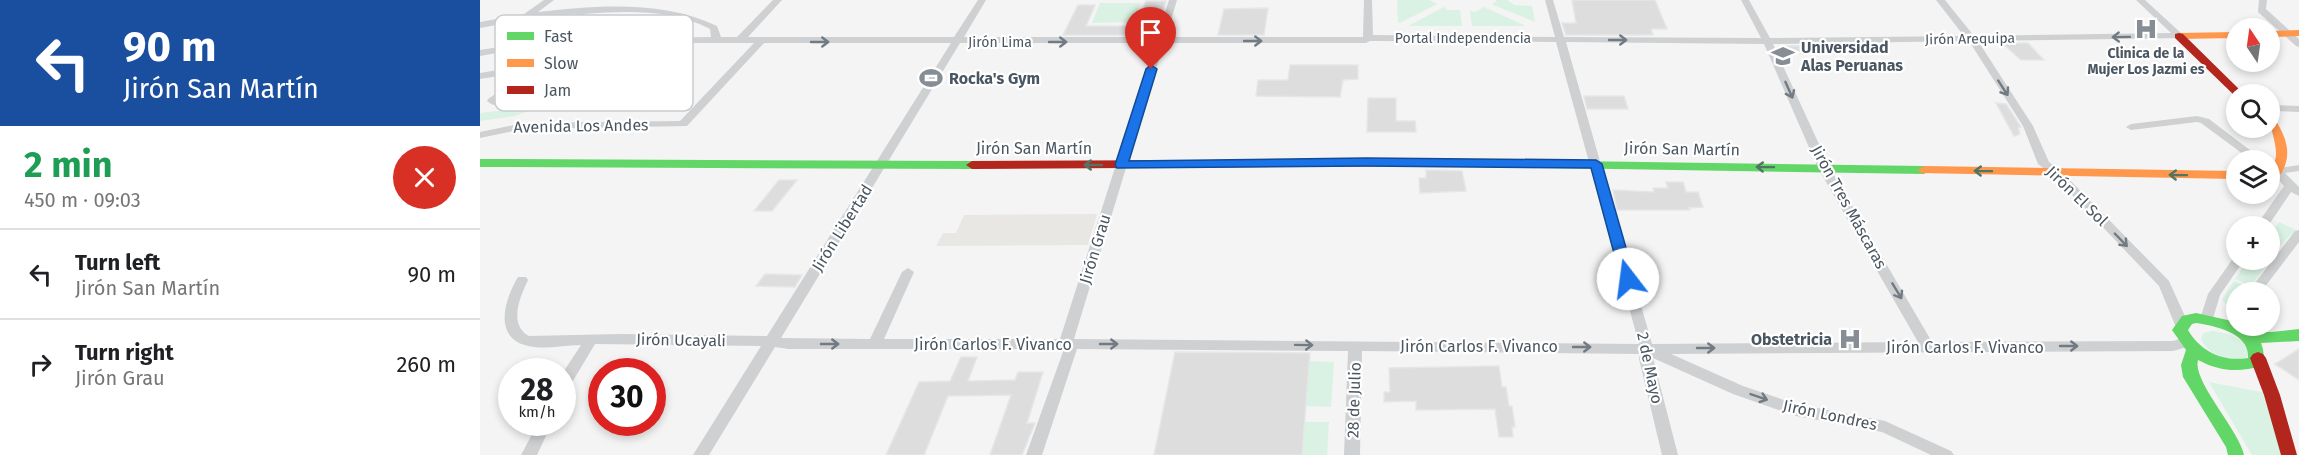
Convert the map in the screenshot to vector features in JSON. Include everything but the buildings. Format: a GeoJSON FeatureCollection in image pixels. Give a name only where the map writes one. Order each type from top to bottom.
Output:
{"type":"FeatureCollection","features":[{"type":"Feature","properties":{"kind":"street"},"geometry":{"type":"LineString","coordinates":[[528,15],[550,0]]}},
{"type":"Feature","properties":{"kind":"street"},"geometry":{"type":"LineString","coordinates":[[578,12],[592,0]]}},
{"type":"Feature","properties":{"kind":"street"},"geometry":{"type":"LineString","coordinates":[[739,41],[778,0]]}},
{"type":"Feature","properties":{"kind":"street","name":"Jirón Libertad"},"geometry":{"type":"LineString","coordinates":[[701,455],[982,0]]}},
{"type":"Feature","properties":{"kind":"street","name":"Jirón Grau"},"geometry":{"type":"LineString","coordinates":[[1034,455],[1071,351],[1067,339],[1173,0]]}},
{"type":"Feature","properties":{"kind":"street"},"geometry":{"type":"LineString","coordinates":[[1367,39],[1368,0]]}},
{"type":"Feature","properties":{"kind":"street","name":"2 de Mayo"},"geometry":{"type":"LineString","coordinates":[[1549,0],[1647,349],[1646,359],[1670,455]]}},
{"type":"Feature","properties":{"kind":"street","name":"Jirón Tres Máscaras"},"geometry":{"type":"LineString","coordinates":[[1745,0],[1767,41],[1824,168],[1928,347]]}},
{"type":"Feature","properties":{"kind":"street","name":"Jirón El Sol"},"geometry":{"type":"LineString","coordinates":[[1940,0],[1971,39],[2028,126],[2044,164],[2057,173],[2164,284],[2181,325]]}},
{"type":"Feature","properties":{"kind":"street"},"geometry":{"type":"LineString","coordinates":[[2140,0],[2229,84]]}},
{"type":"Feature","properties":{"kind":"street"},"geometry":{"type":"LineString","coordinates":[[2263,0],[2261,10],[2293,34],[2299,44]]}},
{"type":"Feature","properties":{"kind":"street"},"geometry":{"type":"LineString","coordinates":[[540,15],[594,10],[685,15]]}},
{"type":"Feature","properties":{"kind":"street"},"geometry":{"type":"LineString","coordinates":[[693,17],[704,20],[714,28],[717,41]]}},
{"type":"Feature","properties":{"kind":"street"},"geometry":{"type":"LineString","coordinates":[[480,25],[495,22]]}},
{"type":"Feature","properties":{"kind":"street","name":"Jirón Arequipa"},"geometry":{"type":"LineString","coordinates":[[1559,39],[1767,41],[2226,35]]}},
{"type":"Feature","properties":{"kind":"street","name":"Jirón Lima"},"geometry":{"type":"LineString","coordinates":[[693,41],[958,42],[1367,39]]}},
{"type":"Feature","properties":{"kind":"street","name":"Portal Independencia"},"geometry":{"type":"LineString","coordinates":[[1367,39],[1559,39]]}},
{"type":"Feature","properties":{"kind":"street","name":"Avenida Los Andes"},"geometry":{"type":"LineString","coordinates":[[480,135],[524,126],[683,124],[761,41]]}},
{"type":"Feature","properties":{"kind":"street"},"geometry":{"type":"LineString","coordinates":[[480,53],[495,51]]}},
{"type":"Feature","properties":{"kind":"street"},"geometry":{"type":"LineString","coordinates":[[480,76],[495,74]]}},
{"type":"Feature","properties":{"kind":"street"},"geometry":{"type":"LineString","coordinates":[[2280,108],[2299,109]]}},
{"type":"Feature","properties":{"kind":"street"},"geometry":{"type":"LineString","coordinates":[[2131,127],[2197,119],[2205,121],[2244,150]]}},
{"type":"Feature","properties":{"kind":"street"},"geometry":{"type":"LineString","coordinates":[[2280,138],[2284,146],[2283,159],[2280,162]]}},
{"type":"Feature","properties":{"kind":"street","name":"Jirón San Martín"},"geometry":{"type":"LineString","coordinates":[[480,163],[1122,165],[1366,162],[2226,175]]}},
{"type":"Feature","properties":{"kind":"street"},"geometry":{"type":"LineString","coordinates":[[2280,170],[2299,168]]}},
{"type":"Feature","properties":{"kind":"street"},"geometry":{"type":"LineString","coordinates":[[2271,216],[2295,189],[2280,177]]}},
{"type":"Feature","properties":{"kind":"street"},"geometry":{"type":"LineString","coordinates":[[2262,282],[2299,234]]}},
{"type":"Feature","properties":{"kind":"street"},"geometry":{"type":"LineString","coordinates":[[2207,319],[2214,294],[2231,270]]}},
{"type":"Feature","properties":{"kind":"street"},"geometry":{"type":"LineString","coordinates":[[874,345],[908,272]]}},
{"type":"Feature","properties":{"kind":"street","name":"Jirón Ucayali"},"geometry":{"type":"LineString","coordinates":[[522,280],[512,304],[510,316],[516,334],[522,340],[772,341]]}},
{"type":"Feature","properties":{"kind":"street"},"geometry":{"type":"LineString","coordinates":[[2226,326],[2207,319],[2187,320],[2181,325],[2182,336],[2190,346],[2212,360],[2232,366],[2249,365],[2258,356],[2299,346]]}},
{"type":"Feature","properties":{"kind":"street"},"geometry":{"type":"LineString","coordinates":[[2263,336],[2272,338],[2299,335]]}},
{"type":"Feature","properties":{"kind":"street"},"geometry":{"type":"LineString","coordinates":[[2244,336],[2258,356],[2272,394],[2289,455]]}},
{"type":"Feature","properties":{"kind":"street"},"geometry":{"type":"LineString","coordinates":[[576,364],[591,339]]}},
{"type":"Feature","properties":{"kind":"street","name":"Jirón Carlos F. Vivanco"},"geometry":{"type":"LineString","coordinates":[[772,341],[788,344],[874,345],[1355,345],[1647,349],[2190,346]]}},
{"type":"Feature","properties":{"kind":"street","name":"28 de Julio"},"geometry":{"type":"LineString","coordinates":[[1352,455],[1355,345]]}},
{"type":"Feature","properties":{"kind":"street"},"geometry":{"type":"LineString","coordinates":[[2190,346],[2191,377],[2234,446],[2236,455]]}},
{"type":"Feature","properties":{"kind":"street","name":"Jirón Londres"},"geometry":{"type":"LineString","coordinates":[[1647,349],[1738,390],[1797,410],[1885,427],[1946,455]]}},
{"type":"Feature","properties":{"kind":"street"},"geometry":{"type":"LineString","coordinates":[[529,455],[538,436]]}},
{"type":"Feature","properties":{"kind":"shaded area"},"geometry":{"type":"Polygon","coordinates":[[[1097,214],[1088,245],[936,246],[943,233],[956,233],[964,215],[1097,214]]]}},
{"type":"Feature","properties":{"kind":"green space"},"geometry":{"type":"Polygon","coordinates":[[[1397,0],[1430,0],[1437,4],[1400,23],[1398,22],[1397,0]]]}},
{"type":"Feature","properties":{"kind":"green space"},"geometry":{"type":"Polygon","coordinates":[[[1496,0],[1507,0],[1515,5],[1532,6],[1535,22],[1491,4],[1496,0]]]}},
{"type":"Feature","properties":{"kind":"green space"},"geometry":{"type":"Polygon","coordinates":[[[1100,3],[1140,3],[1133,22],[1092,23],[1100,3]]]}},
{"type":"Feature","properties":{"kind":"green space"},"geometry":{"type":"Polygon","coordinates":[[[1444,7],[1447,10],[1460,10],[1462,26],[1408,26],[1444,7]]]}},
{"type":"Feature","properties":{"kind":"green space"},"geometry":{"type":"Polygon","coordinates":[[[1484,7],[1526,26],[1472,26],[1470,11],[1475,12],[1484,7]]]}},
{"type":"Feature","properties":{"kind":"green space"},"geometry":{"type":"Polygon","coordinates":[[[529,111],[515,116],[480,121],[480,113],[529,111]]]}},
{"type":"Feature","properties":{"kind":"green space"},"geometry":{"type":"Polygon","coordinates":[[[2280,222],[2296,230],[2280,245],[2280,222]]]}},
{"type":"Feature","properties":{"kind":"green space"},"geometry":{"type":"Polygon","coordinates":[[[2241,270],[2263,270],[2254,282],[2242,282],[2235,279],[2241,270]]]}},
{"type":"Feature","properties":{"kind":"green space"},"geometry":{"type":"Polygon","coordinates":[[[2226,293],[2226,304],[2222,299],[2226,293]]]}},
{"type":"Feature","properties":{"kind":"green space"},"geometry":{"type":"Polygon","coordinates":[[[2212,331],[2235,337],[2244,345],[2248,356],[2243,360],[2224,357],[2212,352],[2201,338],[2204,333],[2212,331]]]}},
{"type":"Feature","properties":{"kind":"green space"},"geometry":{"type":"Polygon","coordinates":[[[1309,361],[1334,362],[1331,407],[1306,406],[1309,361]]]}},
{"type":"Feature","properties":{"kind":"green space"},"geometry":{"type":"Polygon","coordinates":[[[2209,382],[2266,393],[2285,455],[2252,455],[2209,382]]]}},
{"type":"Feature","properties":{"kind":"green space"},"geometry":{"type":"Polygon","coordinates":[[[1305,422],[1329,422],[1327,455],[1302,455],[1305,422]]]}},
{"type":"Feature","properties":{"kind":"traffic: fast"},"geometry":{"type":"LineString","coordinates":[[480,163],[972,165]]}},
{"type":"Feature","properties":{"kind":"traffic: fast"},"geometry":{"type":"LineString","coordinates":[[1428,163],[1924,170]]}},
{"type":"Feature","properties":{"kind":"traffic: fast"},"geometry":{"type":"LineString","coordinates":[[2196,318],[2238,330],[2253,343],[2256,352],[2255,362],[2244,365],[2222,364],[2202,355],[2193,348],[2180,330],[2187,320],[2196,318]]}},
{"type":"Feature","properties":{"kind":"traffic: fast"},"geometry":{"type":"LineString","coordinates":[[2247,337],[2272,338],[2299,335]]}},
{"type":"Feature","properties":{"kind":"traffic: fast"},"geometry":{"type":"LineString","coordinates":[[2194,350],[2189,365],[2191,377],[2234,446],[2236,455]]}},
{"type":"Feature","properties":{"kind":"traffic: slow"},"geometry":{"type":"LineString","coordinates":[[2280,34],[2299,33]]}},
{"type":"Feature","properties":{"kind":"traffic: slow"},"geometry":{"type":"LineString","coordinates":[[2179,36],[2226,35]]}},
{"type":"Feature","properties":{"kind":"traffic: slow"},"geometry":{"type":"LineString","coordinates":[[2280,138],[2282,151],[2280,164]]}},
{"type":"Feature","properties":{"kind":"traffic: slow"},"geometry":{"type":"LineString","coordinates":[[1924,170],[2226,175]]}},
{"type":"Feature","properties":{"kind":"traffic: jam"},"geometry":{"type":"LineString","coordinates":[[2179,36],[2229,84]]}},
{"type":"Feature","properties":{"kind":"traffic: jam"},"geometry":{"type":"LineString","coordinates":[[972,165],[1428,163]]}},
{"type":"Feature","properties":{"kind":"traffic: jam"},"geometry":{"type":"LineString","coordinates":[[2258,358],[2272,395],[2289,455]]}},
{"type":"Feature","properties":{"kind":"place","name":"Clinica de la Mujer Los Jazmi es"},"geometry":{"type":"Point","coordinates":[2146,29]}},
{"type":"Feature","properties":{"kind":"place","name":"Universidad Alas Peruanas"},"geometry":{"type":"Point","coordinates":[1783,56]}},
{"type":"Feature","properties":{"kind":"place","name":"Rocka's Gym"},"geometry":{"type":"Point","coordinates":[931,78]}},
{"type":"Feature","properties":{"kind":"place","name":"Obstetricia"},"geometry":{"type":"Point","coordinates":[1850,339]}},
{"type":"Feature","properties":{"kind":"route"},"geometry":{"type":"LineString","coordinates":[[1151,69],[1122,165],[1366,162],[1596,164],[1628,279]]}}]}
